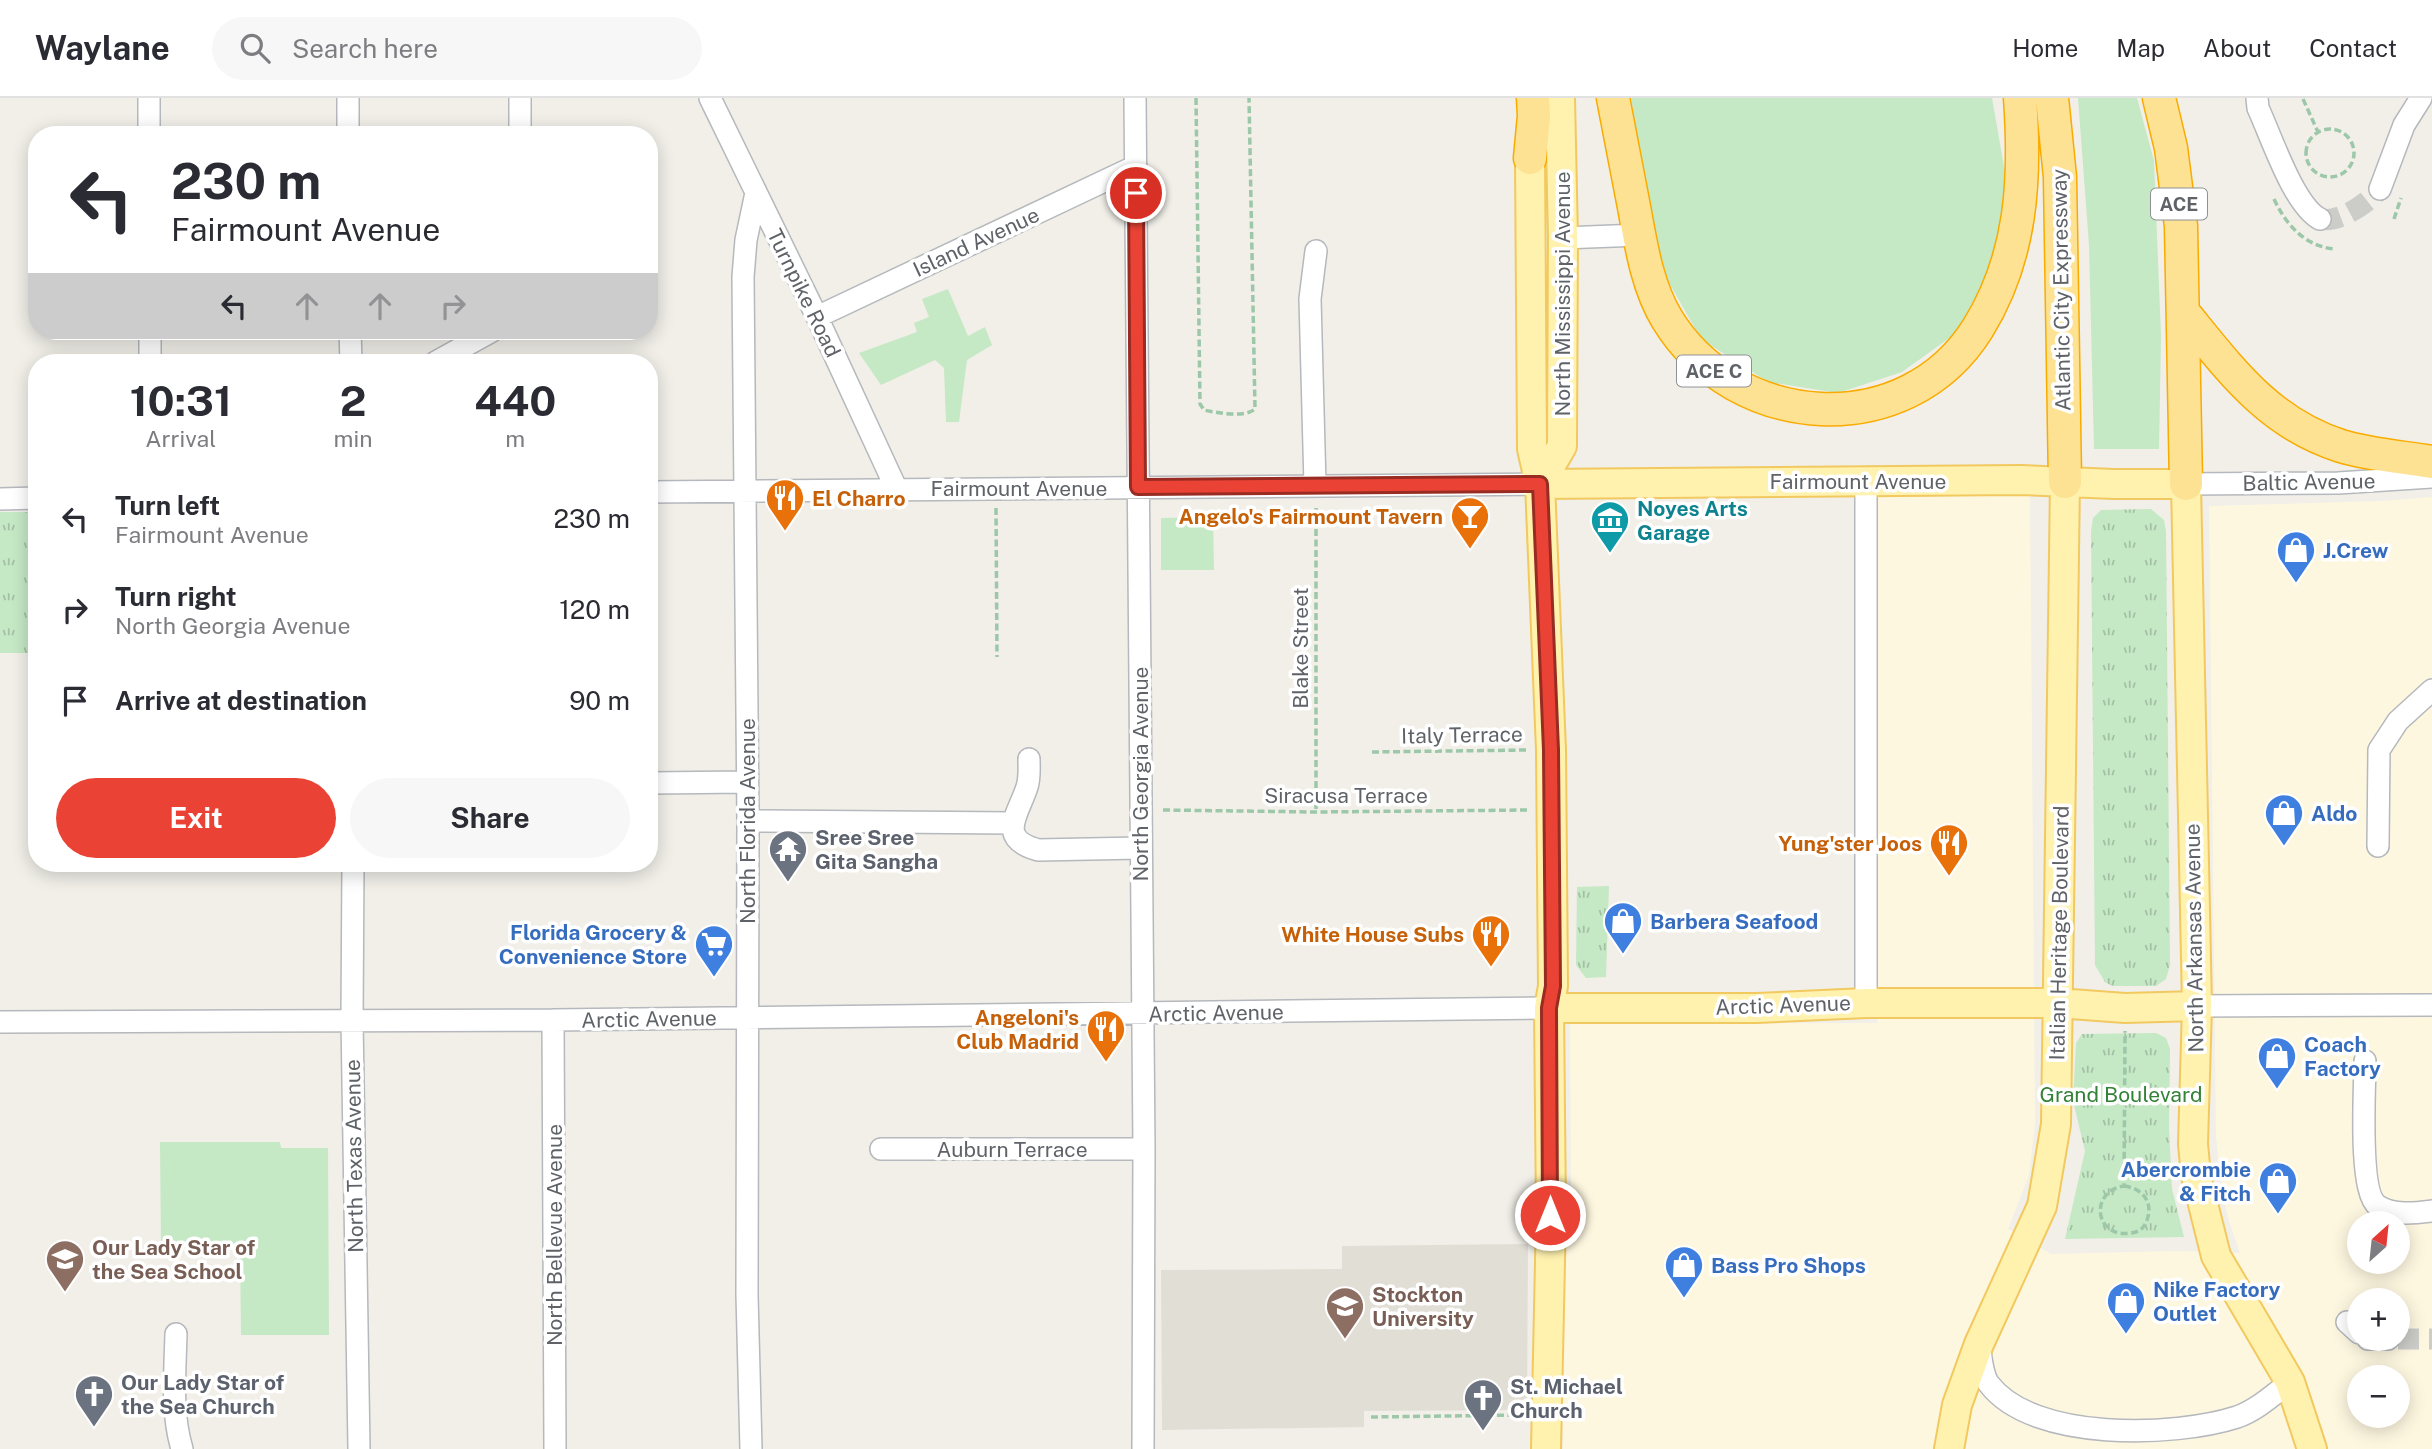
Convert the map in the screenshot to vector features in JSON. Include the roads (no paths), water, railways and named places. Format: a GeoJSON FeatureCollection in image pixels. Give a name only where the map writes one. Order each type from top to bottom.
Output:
{"type":"FeatureCollection","features":[{"type":"Feature","properties":{"kind":"highway"},"geometry":{"type":"LineString","coordinates":[[1530,158],[1534,98]]}},
{"type":"Feature","properties":{"kind":"highway","name":"ACE C"},"geometry":{"type":"LineString","coordinates":[[1613,98],[1639,235],[1651,281],[1666,317],[1691,351],[1740,389],[1777,403],[1838,411],[1897,396],[1925,381],[1950,362],[1977,330],[1999,289],[2019,219],[2023,160],[2020,98]]}},
{"type":"Feature","properties":{"kind":"highway","name":"Atlantic City Expressway"},"geometry":{"type":"LineString","coordinates":[[2052,98],[2060,177],[2065,482]]}},
{"type":"Feature","properties":{"kind":"highway","name":"ACE"},"geometry":{"type":"LineString","coordinates":[[2159,98],[2171,148],[2181,226],[2186,484]]}},
{"type":"Feature","properties":{"kind":"highway"},"geometry":{"type":"LineString","coordinates":[[2183,312],[2243,384],[2290,423],[2344,446],[2432,462]]}},
{"type":"Feature","properties":{"kind":"main road","name":"North Mississippi Avenue"},"geometry":{"type":"LineString","coordinates":[[1540,484],[1562,446],[1563,238],[1560,98]]}},
{"type":"Feature","properties":{"kind":"main road","name":"North Mississippi Avenue"},"geometry":{"type":"LineString","coordinates":[[1530,158],[1532,449],[1540,484],[1552,810],[1553,986],[1549,1008],[1550,1215],[1546,1449]]}},
{"type":"Feature","properties":{"kind":"main road","name":"Italian Heritage Boulevard"},"geometry":{"type":"LineString","coordinates":[[1949,1449],[1956,1405],[1979,1343],[2042,1206],[2056,1124],[2065,482]]}},
{"type":"Feature","properties":{"kind":"main road","name":"Fairmount Avenue"},"geometry":{"type":"LineString","coordinates":[[1540,484],[2186,484]]}},
{"type":"Feature","properties":{"kind":"main road","name":"North Arkansas Avenue"},"geometry":{"type":"LineString","coordinates":[[2186,484],[2197,1006],[2193,1144],[2196,1176],[2201,1205],[2216,1256],[2290,1382],[2312,1449]]}},
{"type":"Feature","properties":{"kind":"main road","name":"Arctic Avenue"},"geometry":{"type":"LineString","coordinates":[[1549,1008],[1756,1008],[1866,1003],[2057,1003],[2126,1008],[2197,1006]]}},
{"type":"Feature","properties":{"kind":"street"},"geometry":{"type":"LineString","coordinates":[[149,98],[149,126]]}},
{"type":"Feature","properties":{"kind":"street"},"geometry":{"type":"LineString","coordinates":[[348,98],[348,126]]}},
{"type":"Feature","properties":{"kind":"street"},"geometry":{"type":"LineString","coordinates":[[520,98],[520,126]]}},
{"type":"Feature","properties":{"kind":"street","name":"Turnpike Road"},"geometry":{"type":"LineString","coordinates":[[710,98],[817,317],[896,488]]}},
{"type":"Feature","properties":{"kind":"street","name":"North Georgia Avenue"},"geometry":{"type":"LineString","coordinates":[[1135,98],[1144,1149],[1143,1449]]}},
{"type":"Feature","properties":{"kind":"street"},"geometry":{"type":"LineString","coordinates":[[1521,98],[1530,158]]}},
{"type":"Feature","properties":{"kind":"street"},"geometry":{"type":"LineString","coordinates":[[2257,98],[2258,108],[2298,197],[2313,216],[2320,219]]}},
{"type":"Feature","properties":{"kind":"street"},"geometry":{"type":"LineString","coordinates":[[2380,189],[2404,125],[2421,98]]}},
{"type":"Feature","properties":{"kind":"street","name":"Island Avenue"},"geometry":{"type":"LineString","coordinates":[[817,317],[1136,166]]}},
{"type":"Feature","properties":{"kind":"street","name":"North Florida Avenue"},"geometry":{"type":"LineString","coordinates":[[751,1449],[747,1295],[744,259],[748,225],[756,193]]}},
{"type":"Feature","properties":{"kind":"street"},"geometry":{"type":"LineString","coordinates":[[1563,238],[1639,235]]}},
{"type":"Feature","properties":{"kind":"street"},"geometry":{"type":"LineString","coordinates":[[1315,485],[1310,299],[1316,251]]}},
{"type":"Feature","properties":{"kind":"street"},"geometry":{"type":"LineString","coordinates":[[450,354],[476,340]]}},
{"type":"Feature","properties":{"kind":"street","name":"Baltic Avenue"},"geometry":{"type":"LineString","coordinates":[[2186,484],[2338,483],[2432,477]]}},
{"type":"Feature","properties":{"kind":"street"},"geometry":{"type":"LineString","coordinates":[[1866,482],[1866,1003]]}},
{"type":"Feature","properties":{"kind":"street","name":"Fairmount Avenue"},"geometry":{"type":"LineString","coordinates":[[658,492],[1540,484]]}},
{"type":"Feature","properties":{"kind":"street"},"geometry":{"type":"LineString","coordinates":[[0,499],[28,498]]}},
{"type":"Feature","properties":{"kind":"street"},"geometry":{"type":"LineString","coordinates":[[2378,846],[2379,750],[2398,721],[2432,690]]}},
{"type":"Feature","properties":{"kind":"street"},"geometry":{"type":"LineString","coordinates":[[1029,758],[1026,789],[1012,823],[1015,835],[1023,846],[1038,850],[1140,848]]}},
{"type":"Feature","properties":{"kind":"street"},"geometry":{"type":"LineString","coordinates":[[658,783],[747,782]]}},
{"type":"Feature","properties":{"kind":"street"},"geometry":{"type":"LineString","coordinates":[[747,821],[1012,823]]}},
{"type":"Feature","properties":{"kind":"street","name":"North Texas Avenue"},"geometry":{"type":"LineString","coordinates":[[353,872],[352,1020],[359,1449]]}},
{"type":"Feature","properties":{"kind":"street","name":"Arctic Avenue"},"geometry":{"type":"LineString","coordinates":[[2197,1006],[2432,1005]]}},
{"type":"Feature","properties":{"kind":"street","name":"Arctic Avenue"},"geometry":{"type":"LineString","coordinates":[[0,1022],[552,1020],[1549,1008]]}},
{"type":"Feature","properties":{"kind":"street","name":"North Bellevue Avenue"},"geometry":{"type":"LineString","coordinates":[[552,1020],[555,1449]]}},
{"type":"Feature","properties":{"kind":"street"},"geometry":{"type":"LineString","coordinates":[[2365,1061],[2368,1191],[2376,1205],[2392,1212],[2432,1211]]}},
{"type":"Feature","properties":{"kind":"street","name":"Auburn Terrace"},"geometry":{"type":"LineString","coordinates":[[881,1149],[1144,1149]]}},
{"type":"Feature","properties":{"kind":"street"},"geometry":{"type":"LineString","coordinates":[[176,1334],[174,1398],[177,1431],[182,1449]]}},
{"type":"Feature","properties":{"kind":"street"},"geometry":{"type":"LineString","coordinates":[[1979,1343],[1987,1382],[2004,1400],[2035,1417],[2088,1430],[2178,1429],[2238,1417],[2263,1403],[2290,1382]]}},
{"type":"Feature","properties":{"kind":"tunnel"},"geometry":{"type":"LineString","coordinates":[[2320,219],[2327,220],[2344,215],[2380,189]]}},
{"type":"Feature","properties":{"kind":"tunnel"},"geometry":{"type":"LineString","coordinates":[[2410,1339],[2432,1339]]}},
{"type":"Feature","properties":{"kind":"place","name":"El Charro"},"geometry":{"type":"Point","coordinates":[785,532]}},
{"type":"Feature","properties":{"kind":"place","name":"Angelo's Fairmount Tavern"},"geometry":{"type":"Point","coordinates":[1470,550]}},
{"type":"Feature","properties":{"kind":"place","name":"Noyes Arts Garage"},"geometry":{"type":"Point","coordinates":[1610,554]}},
{"type":"Feature","properties":{"kind":"place","name":"J.Crew"},"geometry":{"type":"Point","coordinates":[2296,584]}},
{"type":"Feature","properties":{"kind":"place","name":"Aldo"},"geometry":{"type":"Point","coordinates":[2284,847]}},
{"type":"Feature","properties":{"kind":"place","name":"Yung'ster Joos"},"geometry":{"type":"Point","coordinates":[1949,877]}},
{"type":"Feature","properties":{"kind":"place","name":"Sree Sree Gita Sangha"},"geometry":{"type":"Point","coordinates":[788,883]}},
{"type":"Feature","properties":{"kind":"place","name":"Barbera Seafood"},"geometry":{"type":"Point","coordinates":[1623,955]}},
{"type":"Feature","properties":{"kind":"place","name":"White House Subs"},"geometry":{"type":"Point","coordinates":[1491,968]}},
{"type":"Feature","properties":{"kind":"place","name":"Florida Grocery & Convenience Store"},"geometry":{"type":"Point","coordinates":[714,978]}},
{"type":"Feature","properties":{"kind":"place","name":"Angeloni's Club Madrid"},"geometry":{"type":"Point","coordinates":[1106,1063]}},
{"type":"Feature","properties":{"kind":"place","name":"Coach Factory"},"geometry":{"type":"Point","coordinates":[2277,1090]}},
{"type":"Feature","properties":{"kind":"place","name":"Abercrombie & Fitch"},"geometry":{"type":"Point","coordinates":[2278,1215]}},
{"type":"Feature","properties":{"kind":"place","name":"Our Lady Star of the Sea School"},"geometry":{"type":"Point","coordinates":[65,1293]}},
{"type":"Feature","properties":{"kind":"place","name":"Bass Pro Shops"},"geometry":{"type":"Point","coordinates":[1684,1299]}},
{"type":"Feature","properties":{"kind":"place","name":"Nike Factory Outlet"},"geometry":{"type":"Point","coordinates":[2126,1335]}},
{"type":"Feature","properties":{"kind":"place","name":"Stockton University"},"geometry":{"type":"Point","coordinates":[1345,1340]}},
{"type":"Feature","properties":{"kind":"place","name":"Our Lady Star of the Sea Church"},"geometry":{"type":"Point","coordinates":[94,1428]}},
{"type":"Feature","properties":{"kind":"place","name":"St. Michael Church"},"geometry":{"type":"Point","coordinates":[1483,1432]}},
{"type":"Feature","properties":{"kind":"park label","name":"Grand Boulevard"},"geometry":{"type":"Point","coordinates":[2121,1094]}}]}
